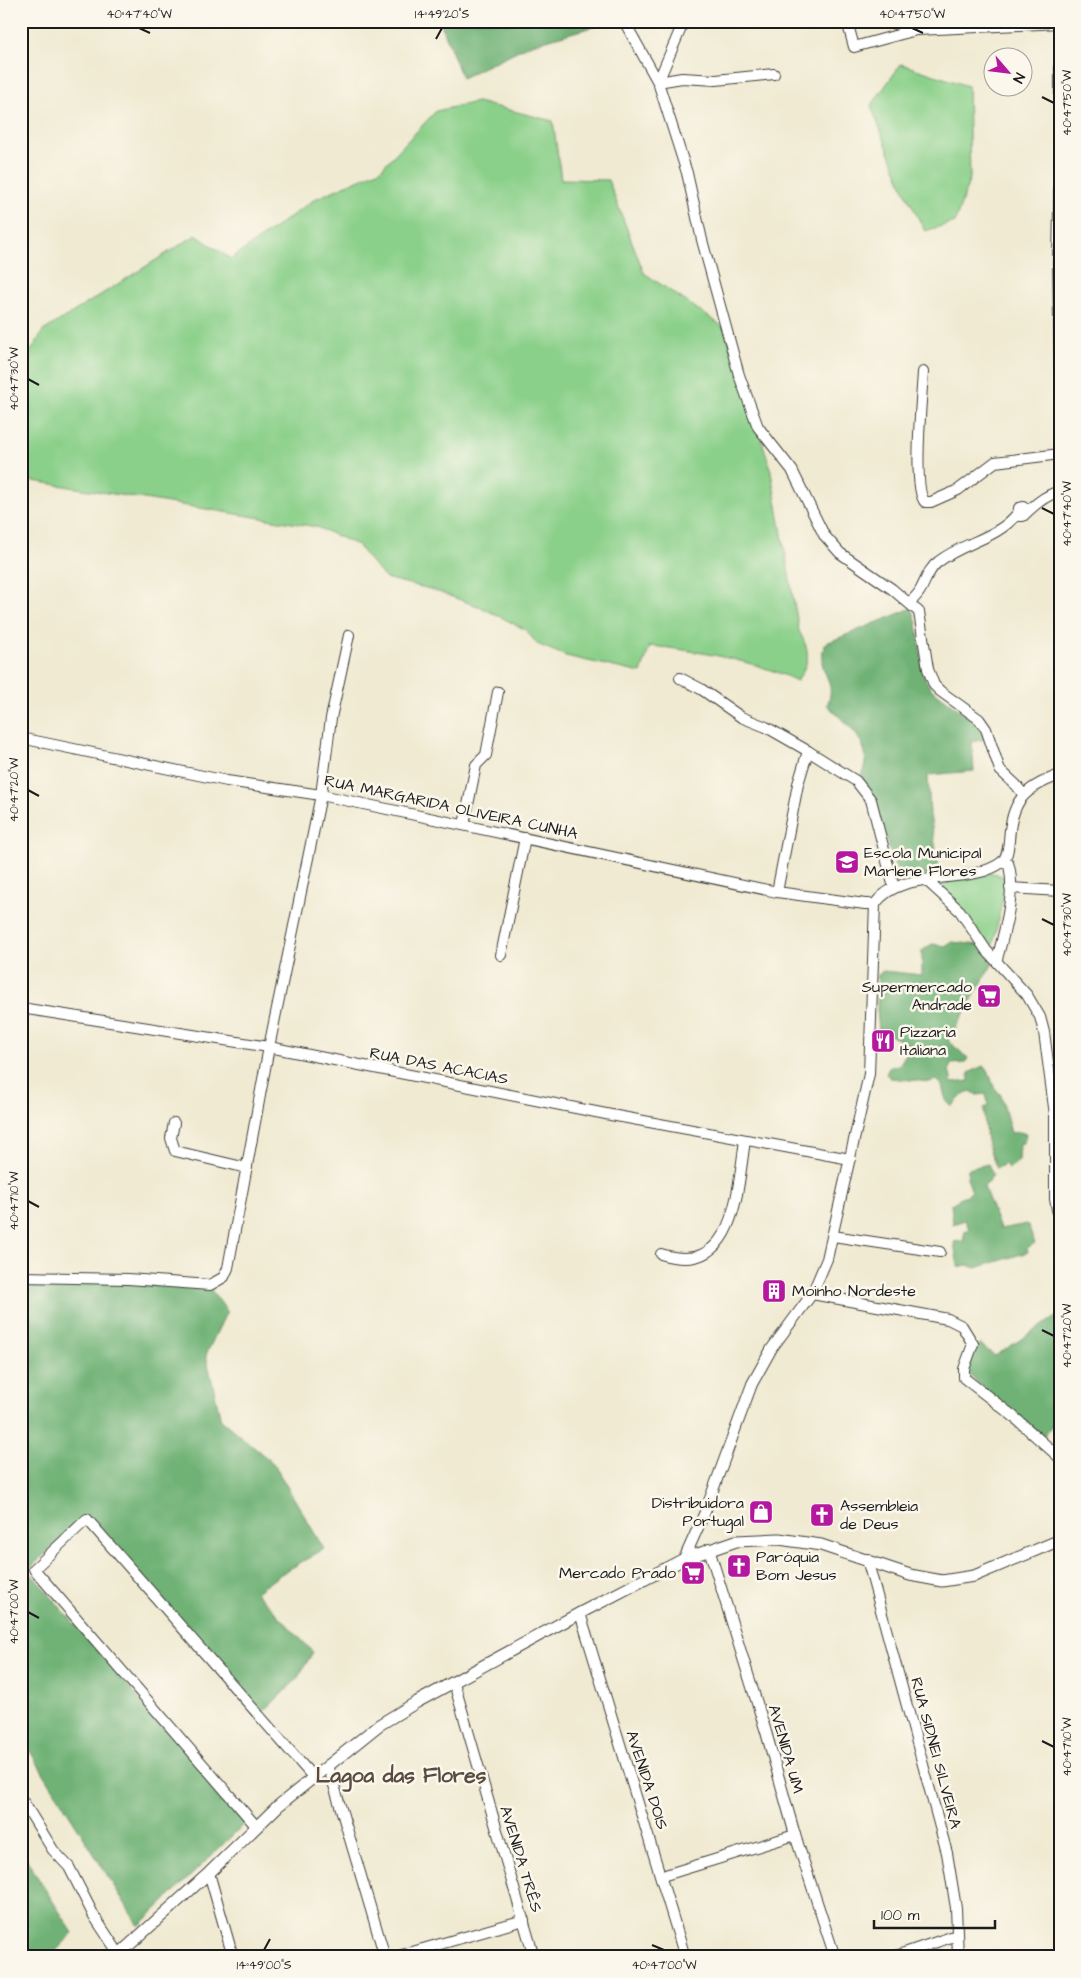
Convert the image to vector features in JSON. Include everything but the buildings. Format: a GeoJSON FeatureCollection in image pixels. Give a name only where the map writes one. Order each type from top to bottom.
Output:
{"type":"FeatureCollection","features":[{"type":"Feature","properties":{"kind":"street"},"geometry":{"type":"LineString","coordinates":[[624,21],[658,82],[687,173],[702,240],[739,376],[755,420],[766,439],[792,470],[824,535],[840,553],[909,602],[919,612],[928,669],[934,685],[940,692],[980,719],[986,729],[1000,770],[1016,784],[1023,794]]}},
{"type":"Feature","properties":{"kind":"street"},"geometry":{"type":"LineString","coordinates":[[658,82],[684,21]]}},
{"type":"Feature","properties":{"kind":"street"},"geometry":{"type":"LineString","coordinates":[[847,21],[854,47],[910,25]]}},
{"type":"Feature","properties":{"kind":"street"},"geometry":{"type":"LineString","coordinates":[[884,21],[910,25],[1060,23]]}},
{"type":"Feature","properties":{"kind":"street"},"geometry":{"type":"LineString","coordinates":[[1060,42],[1060,110]]}},
{"type":"Feature","properties":{"kind":"street"},"geometry":{"type":"LineString","coordinates":[[658,82],[682,78],[716,80],[774,74]]}},
{"type":"Feature","properties":{"kind":"street"},"geometry":{"type":"LineString","coordinates":[[1060,153],[1060,372]]}},
{"type":"Feature","properties":{"kind":"street"},"geometry":{"type":"LineString","coordinates":[[923,372],[918,472],[921,498],[924,502],[932,502],[958,490],[995,462],[1060,454]]}},
{"type":"Feature","properties":{"kind":"street"},"geometry":{"type":"LineString","coordinates":[[909,602],[917,598],[937,562],[958,548],[1004,528],[1017,514],[1018,516],[1023,516],[1050,494],[1060,491]]}},
{"type":"Feature","properties":{"kind":"street"},"geometry":{"type":"LineString","coordinates":[[21,1277],[128,1279],[210,1285],[224,1277],[228,1268],[269,1047],[321,795],[331,718],[350,635]]}},
{"type":"Feature","properties":{"kind":"street"},"geometry":{"type":"LineString","coordinates":[[680,678],[701,689],[741,717],[766,726],[856,781],[868,795],[894,888]]}},
{"type":"Feature","properties":{"kind":"street"},"geometry":{"type":"LineString","coordinates":[[464,825],[476,765],[486,755],[498,692]]}},
{"type":"Feature","properties":{"kind":"street","name":"RUA MARGARIDA OLIVEIRA CUNHA"},"geometry":{"type":"LineString","coordinates":[[21,738],[227,781],[321,795],[777,892],[875,904]]}},
{"type":"Feature","properties":{"kind":"street"},"geometry":{"type":"LineString","coordinates":[[777,892],[798,784],[808,751]]}},
{"type":"Feature","properties":{"kind":"street"},"geometry":{"type":"LineString","coordinates":[[684,1559],[705,1512],[752,1384],[772,1348],[812,1294],[823,1272],[866,1094],[871,1051],[875,904],[882,895],[894,888],[983,870],[1003,861],[1008,853],[1013,812],[1023,794],[1039,784],[1060,775]]}},
{"type":"Feature","properties":{"kind":"street"},"geometry":{"type":"LineString","coordinates":[[501,955],[525,838]]}},
{"type":"Feature","properties":{"kind":"street"},"geometry":{"type":"LineString","coordinates":[[997,959],[1010,888],[1010,869],[1008,863],[1003,861]]}},
{"type":"Feature","properties":{"kind":"street"},"geometry":{"type":"LineString","coordinates":[[926,880],[960,911],[986,950],[997,959],[1035,1006],[1044,1032],[1055,1115],[1055,1199],[1060,1224]]}},
{"type":"Feature","properties":{"kind":"street"},"geometry":{"type":"LineString","coordinates":[[1010,888],[1060,891]]}},
{"type":"Feature","properties":{"kind":"street","name":"RUA DAS ACACIAS"},"geometry":{"type":"LineString","coordinates":[[21,1008],[269,1047],[850,1159]]}},
{"type":"Feature","properties":{"kind":"street"},"geometry":{"type":"LineString","coordinates":[[174,1123],[171,1138],[175,1151],[247,1168]]}},
{"type":"Feature","properties":{"kind":"street"},"geometry":{"type":"LineString","coordinates":[[661,1254],[679,1259],[697,1256],[718,1244],[726,1234],[733,1214],[745,1140]]}},
{"type":"Feature","properties":{"kind":"street"},"geometry":{"type":"LineString","coordinates":[[832,1236],[940,1252]]}},
{"type":"Feature","properties":{"kind":"street"},"geometry":{"type":"LineString","coordinates":[[812,1294],[935,1316],[962,1326],[973,1344],[964,1369],[964,1378],[1013,1416],[1060,1458]]}},
{"type":"Feature","properties":{"kind":"street"},"geometry":{"type":"LineString","coordinates":[[256,1826],[34,1569],[87,1519],[313,1777]]}},
{"type":"Feature","properties":{"kind":"street"},"geometry":{"type":"LineString","coordinates":[[24,1803],[53,1850],[69,1867],[117,1956],[209,1873],[256,1826],[355,1742],[397,1713],[580,1613],[684,1559],[736,1541],[779,1539],[821,1545],[910,1575],[942,1581],[974,1576],[1060,1540]]}},
{"type":"Feature","properties":{"kind":"street","name":"AVENIDA UM"},"geometry":{"type":"LineString","coordinates":[[709,1549],[766,1732],[795,1835],[836,1957]]}},
{"type":"Feature","properties":{"kind":"street","name":"RUA SIDNEI SILVEIRA"},"geometry":{"type":"LineString","coordinates":[[868,1560],[939,1818],[953,1884],[958,1957]]}},
{"type":"Feature","properties":{"kind":"street","name":"AVENIDA DOIS"},"geometry":{"type":"LineString","coordinates":[[580,1613],[662,1876],[685,1957]]}},
{"type":"Feature","properties":{"kind":"street","name":"AVENIDA TRÊS"},"geometry":{"type":"LineString","coordinates":[[454,1683],[534,1957]]}},
{"type":"Feature","properties":{"kind":"street"},"geometry":{"type":"LineString","coordinates":[[328,1765],[385,1957]]}},
{"type":"Feature","properties":{"kind":"street"},"geometry":{"type":"LineString","coordinates":[[662,1876],[795,1835]]}},
{"type":"Feature","properties":{"kind":"street"},"geometry":{"type":"LineString","coordinates":[[209,1873],[233,1957]]}},
{"type":"Feature","properties":{"kind":"street"},"geometry":{"type":"LineString","coordinates":[[394,1957],[524,1920]]}},
{"type":"Feature","properties":{"kind":"street"},"geometry":{"type":"LineString","coordinates":[[893,1957],[957,1935]]}},
{"type":"Feature","properties":{"kind":"green space"},"geometry":{"type":"Polygon","coordinates":[[[440,21],[613,21],[529,45],[462,78],[440,21]]]}},
{"type":"Feature","properties":{"kind":"green space"},"geometry":{"type":"Polygon","coordinates":[[[901,64],[968,86],[970,178],[955,222],[925,231],[904,190],[871,106],[901,64]]]}},
{"type":"Feature","properties":{"kind":"green space"},"geometry":{"type":"Polygon","coordinates":[[[477,102],[553,121],[561,179],[608,180],[644,273],[725,328],[770,466],[799,631],[807,650],[807,661],[797,681],[745,662],[650,646],[641,673],[566,656],[537,644],[526,630],[483,608],[430,589],[385,578],[357,545],[317,527],[21,479],[21,368],[43,331],[196,235],[231,259],[315,199],[380,170],[436,111],[477,102]]]}},
{"type":"Feature","properties":{"kind":"green space"},"geometry":{"type":"Polygon","coordinates":[[[912,608],[917,623],[924,677],[931,689],[978,724],[985,739],[972,742],[974,771],[928,775],[930,815],[940,873],[899,878],[872,794],[860,777],[865,766],[863,746],[851,728],[827,705],[830,686],[823,667],[822,657],[824,644],[912,608]]]}},
{"type":"Feature","properties":{"kind":"green space"},"geometry":{"type":"Polygon","coordinates":[[[994,873],[1004,877],[1006,883],[993,945],[989,944],[937,884],[994,873]]]}},
{"type":"Feature","properties":{"kind":"green space"},"geometry":{"type":"Polygon","coordinates":[[[952,942],[980,945],[993,963],[948,1041],[968,1058],[965,1063],[951,1064],[949,1069],[952,1083],[969,1081],[969,1073],[983,1066],[988,1070],[994,1087],[1001,1095],[1011,1133],[1020,1132],[1026,1134],[1024,1143],[1020,1143],[1019,1161],[1008,1169],[1006,1164],[996,1168],[989,1148],[984,1117],[984,1108],[988,1106],[986,1094],[977,1095],[971,1091],[965,1093],[951,1107],[946,1100],[941,1083],[935,1080],[930,1082],[890,1078],[886,1074],[889,1068],[900,1064],[911,1045],[879,1030],[877,1010],[878,975],[883,971],[922,975],[922,951],[932,944],[947,946],[952,942]]]}},
{"type":"Feature","properties":{"kind":"green space"},"geometry":{"type":"Polygon","coordinates":[[[988,1164],[993,1175],[984,1187],[1000,1229],[1027,1224],[1035,1243],[1027,1248],[1028,1252],[976,1268],[967,1265],[958,1267],[954,1242],[963,1241],[965,1231],[969,1229],[965,1220],[953,1224],[951,1204],[972,1192],[967,1178],[968,1169],[988,1164]]]}},
{"type":"Feature","properties":{"kind":"green space"},"geometry":{"type":"Polygon","coordinates":[[[21,1281],[162,1283],[209,1287],[227,1311],[206,1355],[221,1420],[273,1463],[324,1549],[281,1574],[256,1592],[313,1652],[297,1679],[262,1713],[87,1515],[28,1570],[246,1822],[139,1926],[21,1737],[21,1281]]]}},
{"type":"Feature","properties":{"kind":"green space"},"geometry":{"type":"Polygon","coordinates":[[[1060,1314],[1060,1431],[1052,1425],[1043,1437],[966,1373],[979,1344],[995,1356],[1060,1314]]]}},
{"type":"Feature","properties":{"kind":"green space"},"geometry":{"type":"Polygon","coordinates":[[[21,1851],[73,1933],[50,1957],[21,1955],[21,1851]]]}},
{"type":"Feature","properties":{"kind":"place","name":"Escola Municipal Marlene Flores"},"geometry":{"type":"Point","coordinates":[847,862]}},
{"type":"Feature","properties":{"kind":"place","name":"Supermercado Andrade"},"geometry":{"type":"Point","coordinates":[989,996]}},
{"type":"Feature","properties":{"kind":"place","name":"Pizzaria Italiana"},"geometry":{"type":"Point","coordinates":[883,1041]}},
{"type":"Feature","properties":{"kind":"place","name":"Moinho Nordeste"},"geometry":{"type":"Point","coordinates":[774,1291]}},
{"type":"Feature","properties":{"kind":"place","name":"Distribuidora Portugal"},"geometry":{"type":"Point","coordinates":[761,1512]}},
{"type":"Feature","properties":{"kind":"place","name":"Assembleia de Deus"},"geometry":{"type":"Point","coordinates":[822,1515]}},
{"type":"Feature","properties":{"kind":"place","name":"Paróquia Bom Jesus"},"geometry":{"type":"Point","coordinates":[739,1566]}},
{"type":"Feature","properties":{"kind":"place","name":"Mercado Prado"},"geometry":{"type":"Point","coordinates":[693,1573]}},
{"type":"Feature","properties":{"kind":"district","name":"Lagoa das Flores"},"geometry":{"type":"Point","coordinates":[401,1775]}}]}
